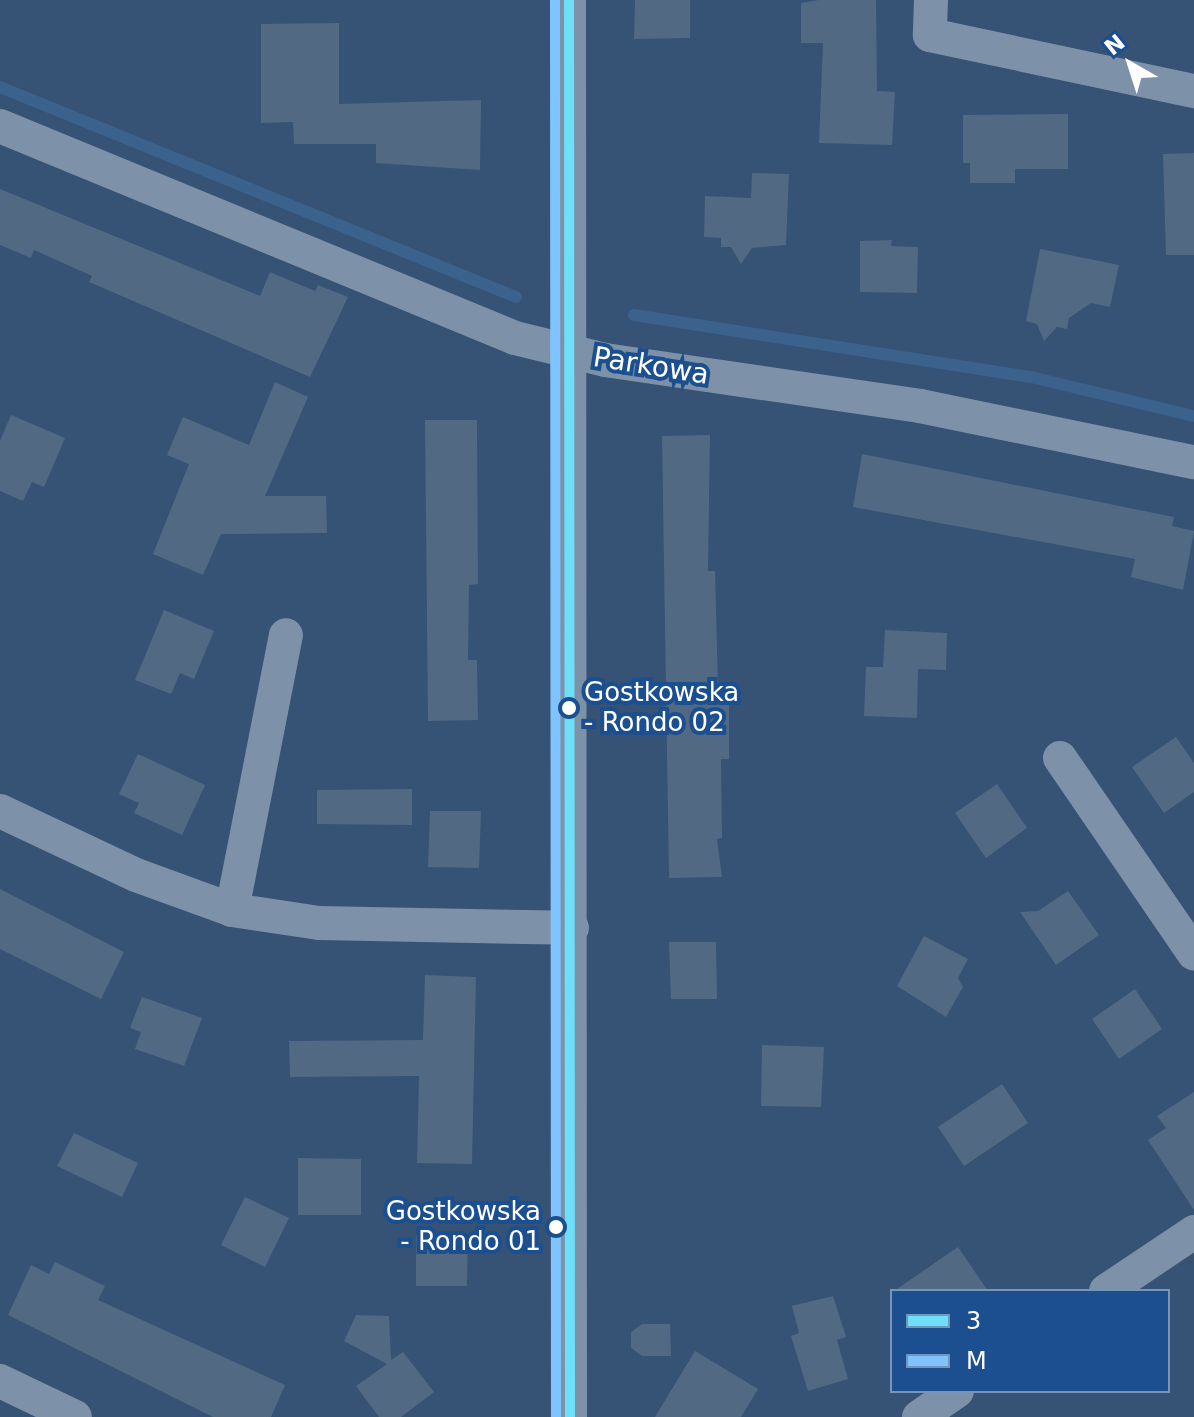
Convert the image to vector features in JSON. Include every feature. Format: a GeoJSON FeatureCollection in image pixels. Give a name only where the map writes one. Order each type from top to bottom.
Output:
{"type":"FeatureCollection","features":[{"type":"Feature","properties":{"kind":"street"},"geometry":{"type":"LineString","coordinates":[[569,0],[572,353],[570,1417]]}},
{"type":"Feature","properties":{"kind":"street"},"geometry":{"type":"LineString","coordinates":[[931,0],[930,35],[1194,91]]}},
{"type":"Feature","properties":{"kind":"street","name":"Parkowa"},"geometry":{"type":"LineString","coordinates":[[0,126],[515,338],[572,353],[920,406],[1194,462]]}},
{"type":"Feature","properties":{"kind":"street"},"geometry":{"type":"LineString","coordinates":[[232,910],[286,635]]}},
{"type":"Feature","properties":{"kind":"street"},"geometry":{"type":"LineString","coordinates":[[1060,758],[1194,954]]}},
{"type":"Feature","properties":{"kind":"street"},"geometry":{"type":"LineString","coordinates":[[0,811],[136,875],[232,910],[319,923],[572,928]]}},
{"type":"Feature","properties":{"kind":"street"},"geometry":{"type":"LineString","coordinates":[[1109,1289],[1194,1232]]}},
{"type":"Feature","properties":{"kind":"street"},"geometry":{"type":"LineString","coordinates":[[0,1381],[75,1417]]}},
{"type":"Feature","properties":{"kind":"street"},"geometry":{"type":"LineString","coordinates":[[919,1417],[954,1393]]}},
{"type":"Feature","properties":{"kind":"building"},"geometry":{"type":"Polygon","coordinates":[[[635,0],[690,0],[690,38],[634,39],[635,0]]]}},
{"type":"Feature","properties":{"kind":"building"},"geometry":{"type":"Polygon","coordinates":[[[876,0],[877,91],[895,92],[892,145],[819,143],[823,43],[801,43],[801,3],[876,0]]]}},
{"type":"Feature","properties":{"kind":"building"},"geometry":{"type":"Polygon","coordinates":[[[339,23],[339,104],[481,100],[480,170],[376,163],[376,144],[294,144],[293,122],[261,123],[261,24],[339,23]]]}},
{"type":"Feature","properties":{"kind":"building"},"geometry":{"type":"Polygon","coordinates":[[[1068,114],[1068,169],[1015,169],[1015,183],[970,183],[970,163],[963,163],[963,115],[1068,114]]]}},
{"type":"Feature","properties":{"kind":"building"},"geometry":{"type":"Polygon","coordinates":[[[1194,153],[1194,255],[1166,255],[1163,154],[1194,153]]]}},
{"type":"Feature","properties":{"kind":"building"},"geometry":{"type":"Polygon","coordinates":[[[752,173],[789,174],[786,245],[752,248],[741,264],[731,247],[721,247],[721,238],[704,237],[705,196],[751,198],[752,173]]]}},
{"type":"Feature","properties":{"kind":"building"},"geometry":{"type":"Polygon","coordinates":[[[0,189],[260,296],[270,272],[315,291],[318,285],[348,297],[310,377],[89,282],[92,276],[34,250],[31,258],[0,245],[0,189]]]}},
{"type":"Feature","properties":{"kind":"building"},"geometry":{"type":"Polygon","coordinates":[[[892,240],[891,246],[918,247],[917,293],[860,292],[860,241],[892,240]]]}},
{"type":"Feature","properties":{"kind":"building"},"geometry":{"type":"Polygon","coordinates":[[[1040,249],[1119,265],[1110,307],[1091,303],[1069,318],[1067,329],[1057,327],[1044,341],[1037,324],[1026,321],[1040,249]]]}},
{"type":"Feature","properties":{"kind":"building"},"geometry":{"type":"Polygon","coordinates":[[[275,382],[308,397],[265,496],[326,496],[327,533],[221,534],[203,575],[153,554],[189,464],[167,455],[183,417],[249,445],[275,382]]]}},
{"type":"Feature","properties":{"kind":"building"},"geometry":{"type":"Polygon","coordinates":[[[11,415],[65,438],[44,487],[32,482],[23,501],[0,491],[0,441],[11,415]]]}},
{"type":"Feature","properties":{"kind":"building"},"geometry":{"type":"Polygon","coordinates":[[[425,420],[477,420],[478,584],[469,585],[468,660],[477,660],[478,720],[428,721],[425,420]]]}},
{"type":"Feature","properties":{"kind":"building"},"geometry":{"type":"Polygon","coordinates":[[[710,435],[708,571],[715,571],[718,687],[729,687],[729,759],[721,759],[722,838],[717,839],[722,877],[669,878],[662,436],[710,435]]]}},
{"type":"Feature","properties":{"kind":"building"},"geometry":{"type":"Polygon","coordinates":[[[862,454],[1174,517],[1172,526],[1194,531],[1183,590],[1131,577],[1135,559],[853,507],[862,454]]]}},
{"type":"Feature","properties":{"kind":"building"},"geometry":{"type":"Polygon","coordinates":[[[164,610],[214,631],[194,679],[180,673],[171,694],[135,680],[164,610]]]}},
{"type":"Feature","properties":{"kind":"building"},"geometry":{"type":"Polygon","coordinates":[[[885,630],[947,633],[946,670],[918,669],[917,718],[864,716],[866,667],[883,667],[885,630]]]}},
{"type":"Feature","properties":{"kind":"building"},"geometry":{"type":"Polygon","coordinates":[[[1176,737],[1194,763],[1194,792],[1164,813],[1132,767],[1176,737]]]}},
{"type":"Feature","properties":{"kind":"building"},"geometry":{"type":"Polygon","coordinates":[[[138,754],[205,785],[182,835],[134,813],[139,803],[119,794],[138,754]]]}},
{"type":"Feature","properties":{"kind":"building"},"geometry":{"type":"Polygon","coordinates":[[[997,784],[1027,828],[986,858],[955,813],[997,784]]]}},
{"type":"Feature","properties":{"kind":"building"},"geometry":{"type":"Polygon","coordinates":[[[412,789],[412,825],[317,824],[317,790],[412,789]]]}},
{"type":"Feature","properties":{"kind":"building"},"geometry":{"type":"Polygon","coordinates":[[[430,811],[481,811],[479,868],[428,867],[430,811]]]}},
{"type":"Feature","properties":{"kind":"building"},"geometry":{"type":"Polygon","coordinates":[[[0,889],[124,952],[101,999],[0,949],[0,889]]]}},
{"type":"Feature","properties":{"kind":"building"},"geometry":{"type":"Polygon","coordinates":[[[1068,891],[1099,935],[1056,965],[1020,912],[1038,911],[1068,891]]]}},
{"type":"Feature","properties":{"kind":"building"},"geometry":{"type":"Polygon","coordinates":[[[924,936],[968,959],[958,978],[963,987],[946,1017],[897,986],[924,936]]]}},
{"type":"Feature","properties":{"kind":"building"},"geometry":{"type":"Polygon","coordinates":[[[669,942],[716,942],[717,999],[671,999],[669,942]]]}},
{"type":"Feature","properties":{"kind":"building"},"geometry":{"type":"Polygon","coordinates":[[[425,975],[476,977],[472,1164],[417,1163],[419,1076],[290,1077],[289,1041],[423,1040],[425,975]]]}},
{"type":"Feature","properties":{"kind":"building"},"geometry":{"type":"Polygon","coordinates":[[[1135,989],[1162,1029],[1119,1059],[1092,1019],[1135,989]]]}},
{"type":"Feature","properties":{"kind":"building"},"geometry":{"type":"Polygon","coordinates":[[[142,997],[202,1018],[184,1066],[135,1049],[141,1032],[130,1028],[142,997]]]}},
{"type":"Feature","properties":{"kind":"building"},"geometry":{"type":"Polygon","coordinates":[[[762,1045],[824,1047],[821,1107],[761,1106],[762,1045]]]}},
{"type":"Feature","properties":{"kind":"building"},"geometry":{"type":"Polygon","coordinates":[[[1002,1084],[1028,1123],[964,1166],[938,1127],[1002,1084]]]}},
{"type":"Feature","properties":{"kind":"building"},"geometry":{"type":"Polygon","coordinates":[[[1194,1092],[1194,1210],[1148,1140],[1166,1128],[1157,1116],[1194,1092]]]}},
{"type":"Feature","properties":{"kind":"building"},"geometry":{"type":"Polygon","coordinates":[[[74,1133],[138,1163],[122,1197],[57,1166],[74,1133]]]}},
{"type":"Feature","properties":{"kind":"building"},"geometry":{"type":"Polygon","coordinates":[[[298,1158],[361,1159],[361,1215],[298,1215],[298,1158]]]}},
{"type":"Feature","properties":{"kind":"building"},"geometry":{"type":"Polygon","coordinates":[[[245,1197],[289,1218],[265,1267],[221,1245],[245,1197]]]}},
{"type":"Feature","properties":{"kind":"building"},"geometry":{"type":"Polygon","coordinates":[[[416,1235],[468,1236],[467,1286],[416,1286],[416,1235]]]}},
{"type":"Feature","properties":{"kind":"building"},"geometry":{"type":"Polygon","coordinates":[[[958,1247],[987,1289],[897,1289],[958,1247]]]}},
{"type":"Feature","properties":{"kind":"building"},"geometry":{"type":"Polygon","coordinates":[[[55,1262],[105,1286],[98,1300],[285,1385],[271,1417],[213,1417],[8,1315],[31,1265],[49,1274],[55,1262]]]}},
{"type":"Feature","properties":{"kind":"building"},"geometry":{"type":"Polygon","coordinates":[[[833,1296],[846,1337],[837,1340],[848,1379],[808,1391],[791,1336],[799,1333],[792,1306],[833,1296]]]}},
{"type":"Feature","properties":{"kind":"building"},"geometry":{"type":"Polygon","coordinates":[[[356,1315],[389,1316],[391,1360],[403,1352],[434,1392],[401,1417],[379,1417],[356,1386],[387,1364],[344,1341],[356,1315]]]}},
{"type":"Feature","properties":{"kind":"building"},"geometry":{"type":"Polygon","coordinates":[[[642,1324],[670,1324],[671,1356],[642,1356],[631,1348],[631,1332],[642,1324]]]}},
{"type":"Feature","properties":{"kind":"building"},"geometry":{"type":"Polygon","coordinates":[[[695,1351],[758,1389],[741,1417],[655,1417],[695,1351]]]}},
{"type":"Feature","properties":{"kind":"waterway"},"geometry":{"type":"LineString","coordinates":[[0,87],[516,297]]}},
{"type":"Feature","properties":{"kind":"waterway"},"geometry":{"type":"LineString","coordinates":[[634,315],[1031,377],[1194,416]]}},
{"type":"Feature","properties":{"kind":"transit line","name":"M"},"geometry":{"type":"LineString","coordinates":[[555,0],[556,1417]]}},
{"type":"Feature","properties":{"kind":"transit line","name":"3"},"geometry":{"type":"LineString","coordinates":[[569,0],[570,1417]]}},
{"type":"Feature","properties":{"kind":"place","name":"Gostkowska - Rondo 02"},"geometry":{"type":"Point","coordinates":[569,708]}},
{"type":"Feature","properties":{"kind":"place","name":"Gostkowska - Rondo 01"},"geometry":{"type":"Point","coordinates":[556,1227]}}]}
